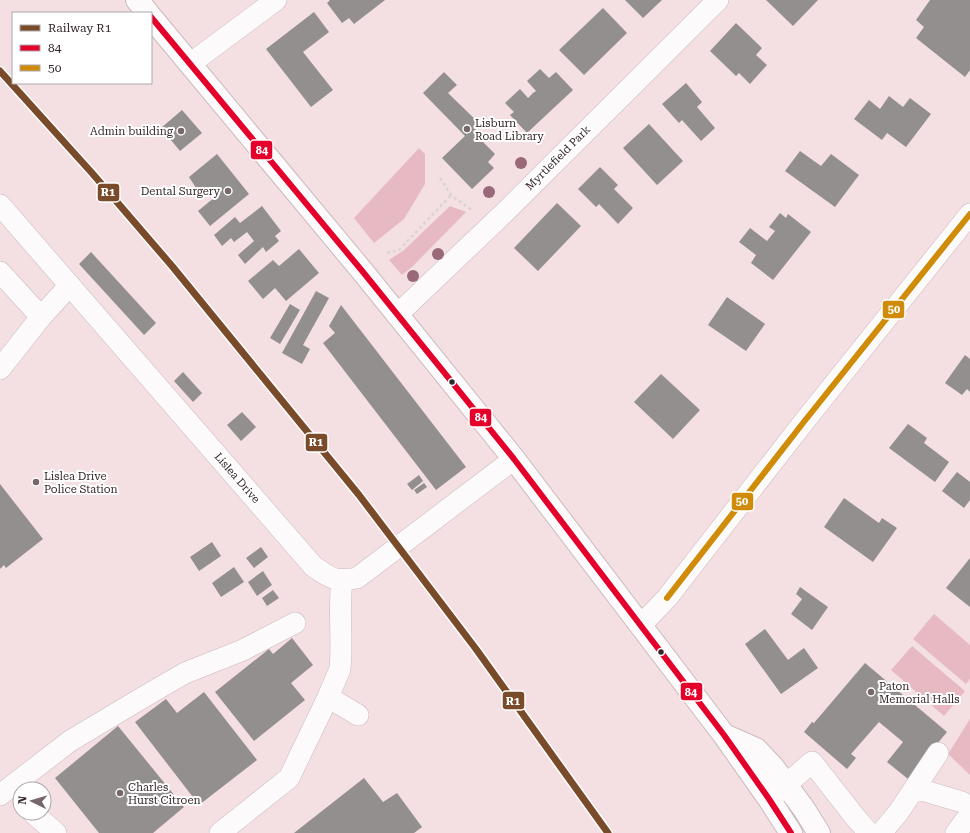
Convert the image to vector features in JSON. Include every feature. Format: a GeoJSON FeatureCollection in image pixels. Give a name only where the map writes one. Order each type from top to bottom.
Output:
{"type":"FeatureCollection","features":[{"type":"Feature","properties":{"kind":"main road"},"geometry":{"type":"LineString","coordinates":[[137,0],[147,12]]}},
{"type":"Feature","properties":{"kind":"main road"},"geometry":{"type":"LineString","coordinates":[[152,18],[363,272],[514,459],[724,735],[791,833]]}},
{"type":"Feature","properties":{"kind":"main road"},"geometry":{"type":"LineString","coordinates":[[724,735],[756,749],[773,767],[804,809],[819,833]]}},
{"type":"Feature","properties":{"kind":"street"},"geometry":{"type":"LineString","coordinates":[[190,64],[276,0]]}},
{"type":"Feature","properties":{"kind":"street","name":"Myrtlefield Park"},"geometry":{"type":"LineString","coordinates":[[397,315],[506,211],[718,0]]}},
{"type":"Feature","properties":{"kind":"street","name":"Lislea Drive"},"geometry":{"type":"LineString","coordinates":[[0,205],[314,567],[332,579],[342,581]]}},
{"type":"Feature","properties":{"kind":"street"},"geometry":{"type":"LineString","coordinates":[[641,625],[667,598],[970,214]]}},
{"type":"Feature","properties":{"kind":"street"},"geometry":{"type":"LineString","coordinates":[[0,272],[41,318]]}},
{"type":"Feature","properties":{"kind":"street"},"geometry":{"type":"LineString","coordinates":[[0,369],[70,285]]}},
{"type":"Feature","properties":{"kind":"street"},"geometry":{"type":"LineString","coordinates":[[220,833],[289,778],[340,669],[342,654],[340,592],[342,581],[357,578],[514,459]]}},
{"type":"Feature","properties":{"kind":"street"},"geometry":{"type":"LineString","coordinates":[[7,790],[70,741],[147,695],[185,673],[243,650],[295,623]]}},
{"type":"Feature","properties":{"kind":"street"},"geometry":{"type":"LineString","coordinates":[[328,697],[358,715]]}},
{"type":"Feature","properties":{"kind":"street"},"geometry":{"type":"LineString","coordinates":[[881,833],[898,813],[938,753]]}},
{"type":"Feature","properties":{"kind":"street"},"geometry":{"type":"LineString","coordinates":[[769,799],[812,762],[855,818],[869,833]]}},
{"type":"Feature","properties":{"kind":"street"},"geometry":{"type":"LineString","coordinates":[[915,788],[962,802],[970,808]]}},
{"type":"Feature","properties":{"kind":"street"},"geometry":{"type":"LineString","coordinates":[[956,833],[970,814]]}},
{"type":"Feature","properties":{"kind":"street"},"geometry":{"type":"LineString","coordinates":[[42,821],[56,833]]}},
{"type":"Feature","properties":{"kind":"path"},"geometry":{"type":"LineString","coordinates":[[440,178],[451,195],[473,211]]}},
{"type":"Feature","properties":{"kind":"path"},"geometry":{"type":"LineString","coordinates":[[387,253],[399,250],[451,195]]}},
{"type":"Feature","properties":{"kind":"shaded area"},"geometry":{"type":"Polygon","coordinates":[[[419,148],[425,154],[425,184],[404,219],[374,243],[354,218],[419,148]]]}},
{"type":"Feature","properties":{"kind":"shaded area"},"geometry":{"type":"Polygon","coordinates":[[[450,206],[466,212],[413,266],[402,275],[389,260],[404,250],[450,206]]]}},
{"type":"Feature","properties":{"kind":"shaded area"},"geometry":{"type":"Polygon","coordinates":[[[934,614],[970,645],[970,679],[966,684],[913,639],[934,614]]]}},
{"type":"Feature","properties":{"kind":"shaded area"},"geometry":{"type":"Polygon","coordinates":[[[912,646],[965,691],[944,716],[891,670],[912,646]]]}},
{"type":"Feature","properties":{"kind":"shaded area"},"geometry":{"type":"Polygon","coordinates":[[[970,719],[970,775],[948,754],[970,719]]]}},
{"type":"Feature","properties":{"kind":"building"},"geometry":{"type":"Polygon","coordinates":[[[330,0],[385,0],[354,24],[349,18],[342,23],[327,3],[330,0]]]}},
{"type":"Feature","properties":{"kind":"building"},"geometry":{"type":"Polygon","coordinates":[[[625,0],[662,0],[643,18],[625,0]]]}},
{"type":"Feature","properties":{"kind":"building"},"geometry":{"type":"Polygon","coordinates":[[[766,0],[818,0],[793,26],[766,0]]]}},
{"type":"Feature","properties":{"kind":"building"},"geometry":{"type":"Polygon","coordinates":[[[930,0],[970,0],[970,70],[965,77],[916,38],[924,27],[916,20],[930,0]]]}},
{"type":"Feature","properties":{"kind":"building"},"geometry":{"type":"Polygon","coordinates":[[[603,8],[627,33],[584,75],[559,50],[603,8]]]}},
{"type":"Feature","properties":{"kind":"building"},"geometry":{"type":"Polygon","coordinates":[[[314,12],[329,32],[303,52],[333,90],[311,107],[266,49],[314,12]]]}},
{"type":"Feature","properties":{"kind":"building"},"geometry":{"type":"Polygon","coordinates":[[[736,23],[762,48],[756,55],[767,65],[750,84],[739,73],[736,76],[710,51],[736,23]]]}},
{"type":"Feature","properties":{"kind":"building"},"geometry":{"type":"Polygon","coordinates":[[[540,69],[549,78],[556,72],[573,90],[527,133],[510,115],[514,112],[505,103],[520,89],[528,98],[536,91],[527,81],[540,69]]]}},
{"type":"Feature","properties":{"kind":"building","name":"Lisburn Road Library"},"geometry":{"type":"Polygon","coordinates":[[[444,72],[457,85],[448,93],[481,125],[473,132],[495,154],[488,162],[494,168],[472,189],[442,158],[465,136],[423,93],[444,72]]]}},
{"type":"Feature","properties":{"kind":"building"},"geometry":{"type":"Polygon","coordinates":[[[686,83],[702,102],[697,107],[715,128],[701,141],[682,120],[679,123],[662,104],[686,83]]]}},
{"type":"Feature","properties":{"kind":"building"},"geometry":{"type":"Polygon","coordinates":[[[889,96],[903,107],[910,98],[931,114],[906,147],[887,133],[882,140],[854,119],[869,100],[880,109],[889,96]]]}},
{"type":"Feature","properties":{"kind":"building","name":"Admin building"},"geometry":{"type":"Polygon","coordinates":[[[182,110],[202,133],[180,151],[161,128],[182,110]]]}},
{"type":"Feature","properties":{"kind":"building"},"geometry":{"type":"Polygon","coordinates":[[[649,124],[683,161],[657,185],[623,148],[649,124]]]}},
{"type":"Feature","properties":{"kind":"building"},"geometry":{"type":"Polygon","coordinates":[[[800,151],[821,166],[831,154],[859,175],[835,207],[785,171],[800,151]]]}},
{"type":"Feature","properties":{"kind":"building","name":"Dental Surgery"},"geometry":{"type":"Polygon","coordinates":[[[217,154],[249,194],[210,226],[198,211],[215,197],[208,188],[200,194],[189,177],[217,154]]]}},
{"type":"Feature","properties":{"kind":"building"},"geometry":{"type":"Polygon","coordinates":[[[600,167],[618,185],[614,189],[633,208],[618,224],[599,204],[596,207],[578,189],[600,167]]]}},
{"type":"Feature","properties":{"kind":"building"},"geometry":{"type":"Polygon","coordinates":[[[557,203],[581,226],[538,271],[514,248],[557,203]]]}},
{"type":"Feature","properties":{"kind":"building"},"geometry":{"type":"Polygon","coordinates":[[[262,206],[281,231],[275,236],[279,241],[266,252],[263,247],[245,264],[238,255],[254,241],[247,232],[234,242],[231,238],[222,246],[214,235],[235,217],[240,223],[262,206]]]}},
{"type":"Feature","properties":{"kind":"building"},"geometry":{"type":"Polygon","coordinates":[[[780,213],[786,218],[788,214],[811,232],[773,280],[751,263],[756,255],[739,242],[750,228],[767,241],[775,231],[769,227],[780,213]]]}},
{"type":"Feature","properties":{"kind":"building"},"geometry":{"type":"Polygon","coordinates":[[[299,249],[319,273],[286,301],[275,288],[263,299],[248,281],[273,260],[279,266],[299,249]]]}},
{"type":"Feature","properties":{"kind":"building"},"geometry":{"type":"Polygon","coordinates":[[[91,252],[156,323],[144,335],[79,264],[91,252]]]}},
{"type":"Feature","properties":{"kind":"building"},"geometry":{"type":"Polygon","coordinates":[[[316,291],[329,298],[303,345],[310,349],[302,364],[282,353],[316,291]]]}},
{"type":"Feature","properties":{"kind":"building"},"geometry":{"type":"Polygon","coordinates":[[[727,297],[765,324],[746,351],[708,325],[727,297]]]}},
{"type":"Feature","properties":{"kind":"building"},"geometry":{"type":"Polygon","coordinates":[[[290,304],[300,310],[280,344],[270,338],[290,304]]]}},
{"type":"Feature","properties":{"kind":"building"},"geometry":{"type":"Polygon","coordinates":[[[341,305],[466,467],[436,490],[323,343],[335,333],[329,326],[341,305]]]}},
{"type":"Feature","properties":{"kind":"building"},"geometry":{"type":"Polygon","coordinates":[[[965,355],[970,359],[970,392],[967,389],[962,395],[945,383],[965,355]]]}},
{"type":"Feature","properties":{"kind":"building"},"geometry":{"type":"Polygon","coordinates":[[[183,372],[202,393],[193,402],[174,381],[183,372]]]}},
{"type":"Feature","properties":{"kind":"building"},"geometry":{"type":"Polygon","coordinates":[[[661,374],[700,410],[673,439],[634,402],[661,374]]]}},
{"type":"Feature","properties":{"kind":"building"},"geometry":{"type":"Polygon","coordinates":[[[242,412],[256,427],[241,441],[227,425],[242,412]]]}},
{"type":"Feature","properties":{"kind":"building"},"geometry":{"type":"Polygon","coordinates":[[[908,424],[927,438],[924,443],[949,462],[935,482],[889,448],[908,424]]]}},
{"type":"Feature","properties":{"kind":"building"},"geometry":{"type":"Polygon","coordinates":[[[957,472],[970,482],[970,500],[964,508],[942,491],[957,472]]]}},
{"type":"Feature","properties":{"kind":"building"},"geometry":{"type":"Polygon","coordinates":[[[419,475],[423,481],[412,490],[407,484],[419,475]]]}},
{"type":"Feature","properties":{"kind":"building"},"geometry":{"type":"Polygon","coordinates":[[[424,483],[427,487],[417,494],[414,490],[424,483]]]}},
{"type":"Feature","properties":{"kind":"building"},"geometry":{"type":"Polygon","coordinates":[[[0,484],[43,539],[6,568],[4,565],[0,569],[0,484]]]}},
{"type":"Feature","properties":{"kind":"building"},"geometry":{"type":"Polygon","coordinates":[[[844,498],[879,523],[882,518],[897,528],[873,562],[824,527],[844,498]]]}},
{"type":"Feature","properties":{"kind":"building"},"geometry":{"type":"Polygon","coordinates":[[[212,542],[221,556],[199,571],[190,557],[212,542]]]}},
{"type":"Feature","properties":{"kind":"building"},"geometry":{"type":"Polygon","coordinates":[[[261,547],[268,557],[254,568],[246,558],[261,547]]]}},
{"type":"Feature","properties":{"kind":"building"},"geometry":{"type":"Polygon","coordinates":[[[970,558],[970,607],[946,588],[970,558]]]}},
{"type":"Feature","properties":{"kind":"building"},"geometry":{"type":"Polygon","coordinates":[[[234,567],[244,582],[221,597],[212,583],[234,567]]]}},
{"type":"Feature","properties":{"kind":"building"},"geometry":{"type":"Polygon","coordinates":[[[263,571],[272,585],[257,596],[248,582],[263,571]]]}},
{"type":"Feature","properties":{"kind":"building"},"geometry":{"type":"Polygon","coordinates":[[[800,587],[828,607],[812,630],[791,614],[802,599],[796,594],[800,587]]]}},
{"type":"Feature","properties":{"kind":"building"},"geometry":{"type":"Polygon","coordinates":[[[273,590],[279,598],[267,606],[262,598],[273,590]]]}},
{"type":"Feature","properties":{"kind":"building"},"geometry":{"type":"Polygon","coordinates":[[[765,629],[788,660],[804,648],[818,668],[781,694],[745,644],[765,629]]]}},
{"type":"Feature","properties":{"kind":"building"},"geometry":{"type":"Polygon","coordinates":[[[292,638],[313,665],[291,683],[305,700],[254,741],[215,692],[269,649],[273,654],[292,638]]]}},
{"type":"Feature","properties":{"kind":"building","name":"Paton Memorial Halls"},"geometry":{"type":"Polygon","coordinates":[[[865,663],[947,732],[908,779],[887,762],[903,742],[879,722],[851,754],[856,758],[847,769],[804,732],[812,722],[814,723],[865,663]]]}},
{"type":"Feature","properties":{"kind":"building"},"geometry":{"type":"Polygon","coordinates":[[[204,692],[257,760],[199,805],[135,722],[166,699],[177,713],[204,692]]]}},
{"type":"Feature","properties":{"kind":"building","name":"Charles Hurst Citroen"},"geometry":{"type":"Polygon","coordinates":[[[118,726],[184,807],[153,833],[99,833],[55,778],[118,726]]]}},
{"type":"Feature","properties":{"kind":"building"},"geometry":{"type":"Polygon","coordinates":[[[364,778],[383,802],[397,793],[422,827],[414,833],[294,833],[364,778]]]}},
{"type":"Feature","properties":{"kind":"rail line","name":"R1"},"geometry":{"type":"LineString","coordinates":[[0,71],[92,173],[172,266],[359,495],[476,649],[608,833]]}},
{"type":"Feature","properties":{"kind":"transit line","name":"84"},"geometry":{"type":"LineString","coordinates":[[152,18],[363,272],[514,459],[724,735],[791,833]]}},
{"type":"Feature","properties":{"kind":"transit line","name":"50"},"geometry":{"type":"LineString","coordinates":[[667,598],[803,423],[970,214]]}},
{"type":"Feature","properties":{"kind":"place","name":"Lisburn Road Library"},"geometry":{"type":"Point","coordinates":[467,129]}},
{"type":"Feature","properties":{"kind":"place","name":"Admin building"},"geometry":{"type":"Point","coordinates":[181,131]}},
{"type":"Feature","properties":{"kind":"place","name":"Dental Surgery"},"geometry":{"type":"Point","coordinates":[228,191]}},
{"type":"Feature","properties":{"kind":"place","name":"Lislea Drive Police Station"},"geometry":{"type":"Point","coordinates":[36,482]}},
{"type":"Feature","properties":{"kind":"place","name":"Paton Memorial Halls"},"geometry":{"type":"Point","coordinates":[871,692]}},
{"type":"Feature","properties":{"kind":"place","name":"Charles Hurst Citroen"},"geometry":{"type":"Point","coordinates":[120,793]}}]}
